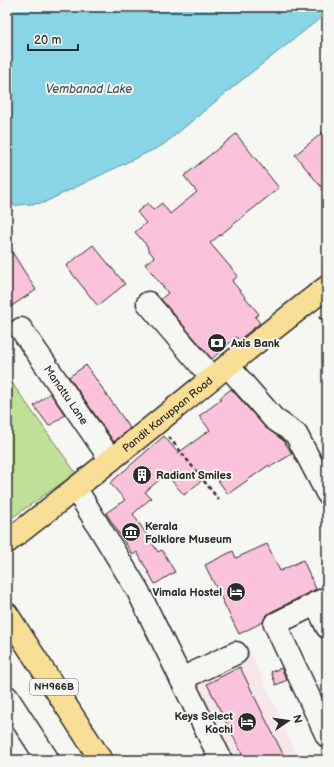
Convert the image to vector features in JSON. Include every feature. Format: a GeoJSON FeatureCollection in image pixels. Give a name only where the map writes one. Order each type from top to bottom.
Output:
{"type":"FeatureCollection","features":[{"type":"Feature","properties":{"kind":"main road","name":"Pandit Karuppan Road"},"geometry":{"type":"LineString","coordinates":[[7,542],[76,489],[327,287]]}},
{"type":"Feature","properties":{"kind":"main road","name":"NH966B"},"geometry":{"type":"LineString","coordinates":[[7,614],[101,760]]}},
{"type":"Feature","properties":{"kind":"street"},"geometry":{"type":"LineString","coordinates":[[148,303],[220,372],[274,419],[296,434],[327,493]]}},
{"type":"Feature","properties":{"kind":"street","name":"Manattu Lane"},"geometry":{"type":"LineString","coordinates":[[21,329],[111,460]]}},
{"type":"Feature","properties":{"kind":"street"},"geometry":{"type":"LineString","coordinates":[[76,489],[138,591],[221,760]]}},
{"type":"Feature","properties":{"kind":"street"},"geometry":{"type":"LineString","coordinates":[[327,627],[322,601],[275,624],[327,736]]}},
{"type":"Feature","properties":{"kind":"street"},"geometry":{"type":"LineString","coordinates":[[181,679],[236,653]]}},
{"type":"Feature","properties":{"kind":"street"},"geometry":{"type":"LineString","coordinates":[[7,697],[48,760]]}},
{"type":"Feature","properties":{"kind":"path"},"geometry":{"type":"LineString","coordinates":[[158,422],[219,500]]}},
{"type":"Feature","properties":{"kind":"shaded area"},"geometry":{"type":"Polygon","coordinates":[[[250,650],[299,760],[230,760],[190,679],[250,650]]]}},
{"type":"Feature","properties":{"kind":"green space"},"geometry":{"type":"Polygon","coordinates":[[[7,376],[76,473],[7,521],[7,376]]]}},
{"type":"Feature","properties":{"kind":"water","name":"Vembanad Lake"},"geometry":{"type":"Polygon","coordinates":[[[7,7],[327,7],[327,13],[238,83],[163,145],[43,203],[7,206],[7,7]]]}},
{"type":"Feature","properties":{"kind":"building"},"geometry":{"type":"Polygon","coordinates":[[[327,129],[327,194],[295,155],[327,129]]]}},
{"type":"Feature","properties":{"kind":"building"},"geometry":{"type":"Polygon","coordinates":[[[236,134],[279,188],[210,243],[238,276],[232,281],[259,314],[255,317],[260,323],[239,340],[236,337],[212,359],[161,299],[168,293],[145,264],[154,257],[147,248],[148,247],[135,232],[146,223],[137,212],[148,203],[153,210],[162,203],[170,214],[197,192],[184,176],[236,134]]]}},
{"type":"Feature","properties":{"kind":"building"},"geometry":{"type":"Polygon","coordinates":[[[7,244],[36,290],[7,309],[7,244]]]}},
{"type":"Feature","properties":{"kind":"building"},"geometry":{"type":"Polygon","coordinates":[[[93,245],[125,284],[98,306],[66,266],[93,245]]]}},
{"type":"Feature","properties":{"kind":"building"},"geometry":{"type":"Polygon","coordinates":[[[86,365],[130,428],[114,442],[69,377],[86,365]]]}},
{"type":"Feature","properties":{"kind":"building"},"geometry":{"type":"Polygon","coordinates":[[[231,389],[265,427],[284,441],[292,454],[270,467],[269,465],[228,494],[212,472],[184,495],[166,474],[145,492],[151,498],[133,514],[158,552],[162,550],[175,572],[155,584],[137,552],[133,555],[106,513],[125,500],[110,483],[164,436],[178,453],[210,430],[199,416],[221,400],[220,398],[231,389]]]}},
{"type":"Feature","properties":{"kind":"building"},"geometry":{"type":"Polygon","coordinates":[[[50,393],[65,415],[49,426],[34,406],[50,393]]]}},
{"type":"Feature","properties":{"kind":"building"},"geometry":{"type":"Polygon","coordinates":[[[267,544],[280,571],[303,560],[316,589],[269,613],[263,622],[239,634],[205,565],[233,551],[236,558],[267,544]]]}},
{"type":"Feature","properties":{"kind":"building","name":"Keys Select Kochi"},"geometry":{"type":"Polygon","coordinates":[[[240,667],[286,760],[245,760],[207,684],[240,667]]]}},
{"type":"Feature","properties":{"kind":"building"},"geometry":{"type":"Polygon","coordinates":[[[281,668],[287,680],[276,685],[271,672],[281,668]]]}},
{"type":"Feature","properties":{"kind":"place","name":"Axis Bank"},"geometry":{"type":"Point","coordinates":[217,343]}},
{"type":"Feature","properties":{"kind":"place","name":"Radiant Smiles"},"geometry":{"type":"Point","coordinates":[142,475]}},
{"type":"Feature","properties":{"kind":"place","name":"Kerala Folklore Museum"},"geometry":{"type":"Point","coordinates":[131,532]}},
{"type":"Feature","properties":{"kind":"place","name":"Vimala Hostel"},"geometry":{"type":"Point","coordinates":[236,592]}},
{"type":"Feature","properties":{"kind":"place","name":"Keys Select Kochi"},"geometry":{"type":"Point","coordinates":[247,722]}}]}
